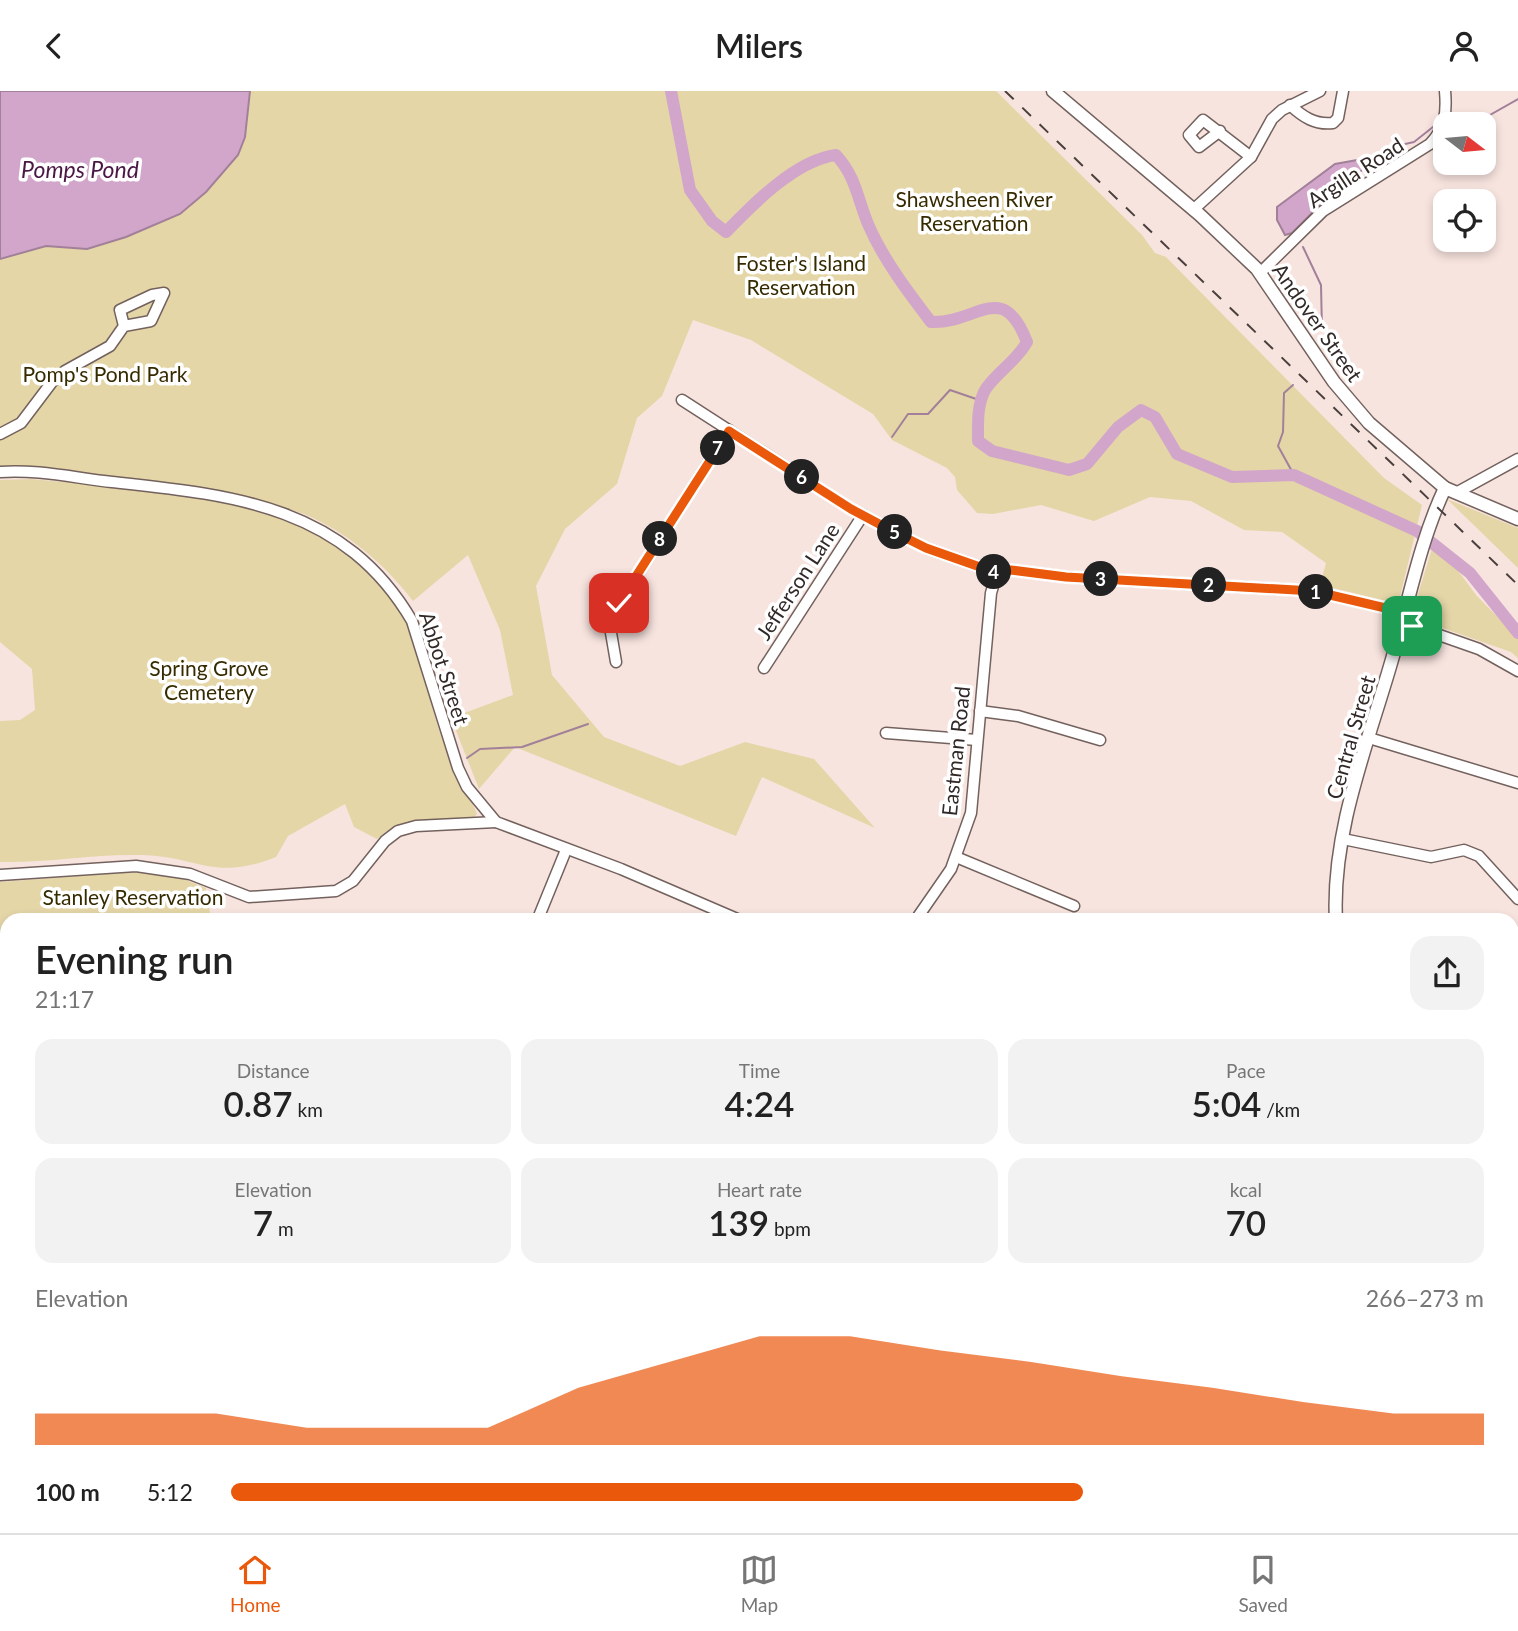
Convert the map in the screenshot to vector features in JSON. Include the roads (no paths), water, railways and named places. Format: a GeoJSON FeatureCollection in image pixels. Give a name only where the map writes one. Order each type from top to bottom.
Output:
{"type":"FeatureCollection","features":[{"type":"Feature","properties":{"kind":"main road","name":"Andover Street"},"geometry":{"type":"LineString","coordinates":[[1053,91],[1196,212],[1260,273],[1334,382],[1369,423],[1451,491],[1518,519]]}},
{"type":"Feature","properties":{"kind":"main road","name":"Central Street"},"geometry":{"type":"LineString","coordinates":[[1336,913],[1342,839],[1369,738],[1429,527],[1451,491]]}},
{"type":"Feature","properties":{"kind":"street"},"geometry":{"type":"LineString","coordinates":[[1196,212],[1208,195],[1215,192],[1251,157],[1272,120],[1290,105],[1320,91]]}},
{"type":"Feature","properties":{"kind":"street"},"geometry":{"type":"LineString","coordinates":[[1290,105],[1306,118],[1325,124],[1334,123],[1338,118],[1343,91]]}},
{"type":"Feature","properties":{"kind":"street","name":"Argilla Road"},"geometry":{"type":"LineString","coordinates":[[1260,273],[1324,211],[1430,144],[1438,135],[1447,114],[1445,91]]}},
{"type":"Feature","properties":{"kind":"street"},"geometry":{"type":"LineString","coordinates":[[1220,131],[1251,157]]}},
{"type":"Feature","properties":{"kind":"street"},"geometry":{"type":"LineString","coordinates":[[0,434],[21,423],[52,382],[65,371],[110,346],[124,326]]}},
{"type":"Feature","properties":{"kind":"street"},"geometry":{"type":"LineString","coordinates":[[682,400],[863,515],[926,548],[997,573],[1011,570],[1066,577],[1313,591],[1394,610],[1403,619],[1479,649],[1518,671]]}},
{"type":"Feature","properties":{"kind":"street"},"geometry":{"type":"LineString","coordinates":[[617,662],[610,627],[614,611],[729,431]]}},
{"type":"Feature","properties":{"kind":"street"},"geometry":{"type":"LineString","coordinates":[[1451,491],[1518,459]]}},
{"type":"Feature","properties":{"kind":"street","name":"Abbot Street"},"geometry":{"type":"LineString","coordinates":[[0,472],[33,472],[212,494],[262,504],[337,538],[371,566],[401,601],[412,621],[458,768],[467,787],[496,822],[722,913]]}},
{"type":"Feature","properties":{"kind":"street","name":"Jefferson Lane"},"geometry":{"type":"LineString","coordinates":[[764,668],[863,515]]}},
{"type":"Feature","properties":{"kind":"street","name":"Eastman Road"},"geometry":{"type":"LineString","coordinates":[[920,913],[957,857],[971,813],[991,593],[997,573]]}},
{"type":"Feature","properties":{"kind":"street"},"geometry":{"type":"LineString","coordinates":[[980,711],[1031,719],[1100,740]]}},
{"type":"Feature","properties":{"kind":"street"},"geometry":{"type":"LineString","coordinates":[[886,733],[977,740]]}},
{"type":"Feature","properties":{"kind":"street"},"geometry":{"type":"LineString","coordinates":[[1369,738],[1518,783]]}},
{"type":"Feature","properties":{"kind":"street"},"geometry":{"type":"LineString","coordinates":[[0,875],[135,866],[190,874],[249,897],[336,891],[354,881],[385,841],[398,831],[416,826],[496,822]]}},
{"type":"Feature","properties":{"kind":"street"},"geometry":{"type":"LineString","coordinates":[[1342,839],[1431,857],[1464,850],[1479,856],[1518,899]]}},
{"type":"Feature","properties":{"kind":"street"},"geometry":{"type":"LineString","coordinates":[[540,913],[566,850]]}},
{"type":"Feature","properties":{"kind":"street"},"geometry":{"type":"LineString","coordinates":[[957,857],[1074,906]]}},
{"type":"Feature","properties":{"kind":"water","name":"Pomps Pond"},"geometry":{"type":"Polygon","coordinates":[[[0,91],[250,91],[245,137],[238,155],[206,192],[180,214],[126,237],[87,249],[46,246],[0,259],[0,91]]]}},
{"type":"Feature","properties":{"kind":"water"},"geometry":{"type":"Polygon","coordinates":[[[1364,161],[1365,168],[1334,191],[1292,233],[1285,235],[1277,220],[1277,207],[1335,164],[1364,161]]]}},
{"type":"Feature","properties":{"kind":"waterway"},"geometry":{"type":"LineString","coordinates":[[671,91],[690,190],[712,221],[726,232],[762,197],[791,174],[806,165],[836,155],[852,179],[868,224],[881,250],[931,322],[948,321],[998,308],[1008,312],[1018,323],[1027,342],[988,386],[980,404],[978,441],[992,451],[1069,470],[1087,464],[1118,427],[1141,410],[1155,417],[1177,454],[1232,477],[1294,475],[1417,531],[1470,573],[1518,633]]}},
{"type":"Feature","properties":{"kind":"waterway"},"geometry":{"type":"LineString","coordinates":[[1495,112],[1518,99]]}},
{"type":"Feature","properties":{"kind":"waterway"},"geometry":{"type":"LineString","coordinates":[[1364,166],[1371,166],[1396,146],[1414,142],[1433,127]]}},
{"type":"Feature","properties":{"kind":"waterway"},"geometry":{"type":"LineString","coordinates":[[1303,247],[1321,285],[1322,330]]}},
{"type":"Feature","properties":{"kind":"waterway"},"geometry":{"type":"LineString","coordinates":[[1293,385],[1284,393],[1283,432],[1278,446],[1294,475]]}},
{"type":"Feature","properties":{"kind":"waterway"},"geometry":{"type":"LineString","coordinates":[[892,437],[908,414],[928,414],[950,390],[982,401]]}},
{"type":"Feature","properties":{"kind":"waterway"},"geometry":{"type":"LineString","coordinates":[[467,758],[480,749],[522,747],[588,724]]}},
{"type":"Feature","properties":{"kind":"railway"},"geometry":{"type":"LineString","coordinates":[[1005,91],[1518,585]]}},
{"type":"Feature","properties":{"kind":"park label","name":"Shawsheen River Reservation"},"geometry":{"type":"Point","coordinates":[974,210]}},
{"type":"Feature","properties":{"kind":"park label","name":"Foster's Island Reservation"},"geometry":{"type":"Point","coordinates":[801,274]}},
{"type":"Feature","properties":{"kind":"park label","name":"Pomp's Pond Park"},"geometry":{"type":"Point","coordinates":[105,373]}},
{"type":"Feature","properties":{"kind":"park label","name":"Spring Grove Cemetery"},"geometry":{"type":"Point","coordinates":[209,679]}},
{"type":"Feature","properties":{"kind":"park label","name":"Stanley Reservation"},"geometry":{"type":"Point","coordinates":[133,896]}}]}
